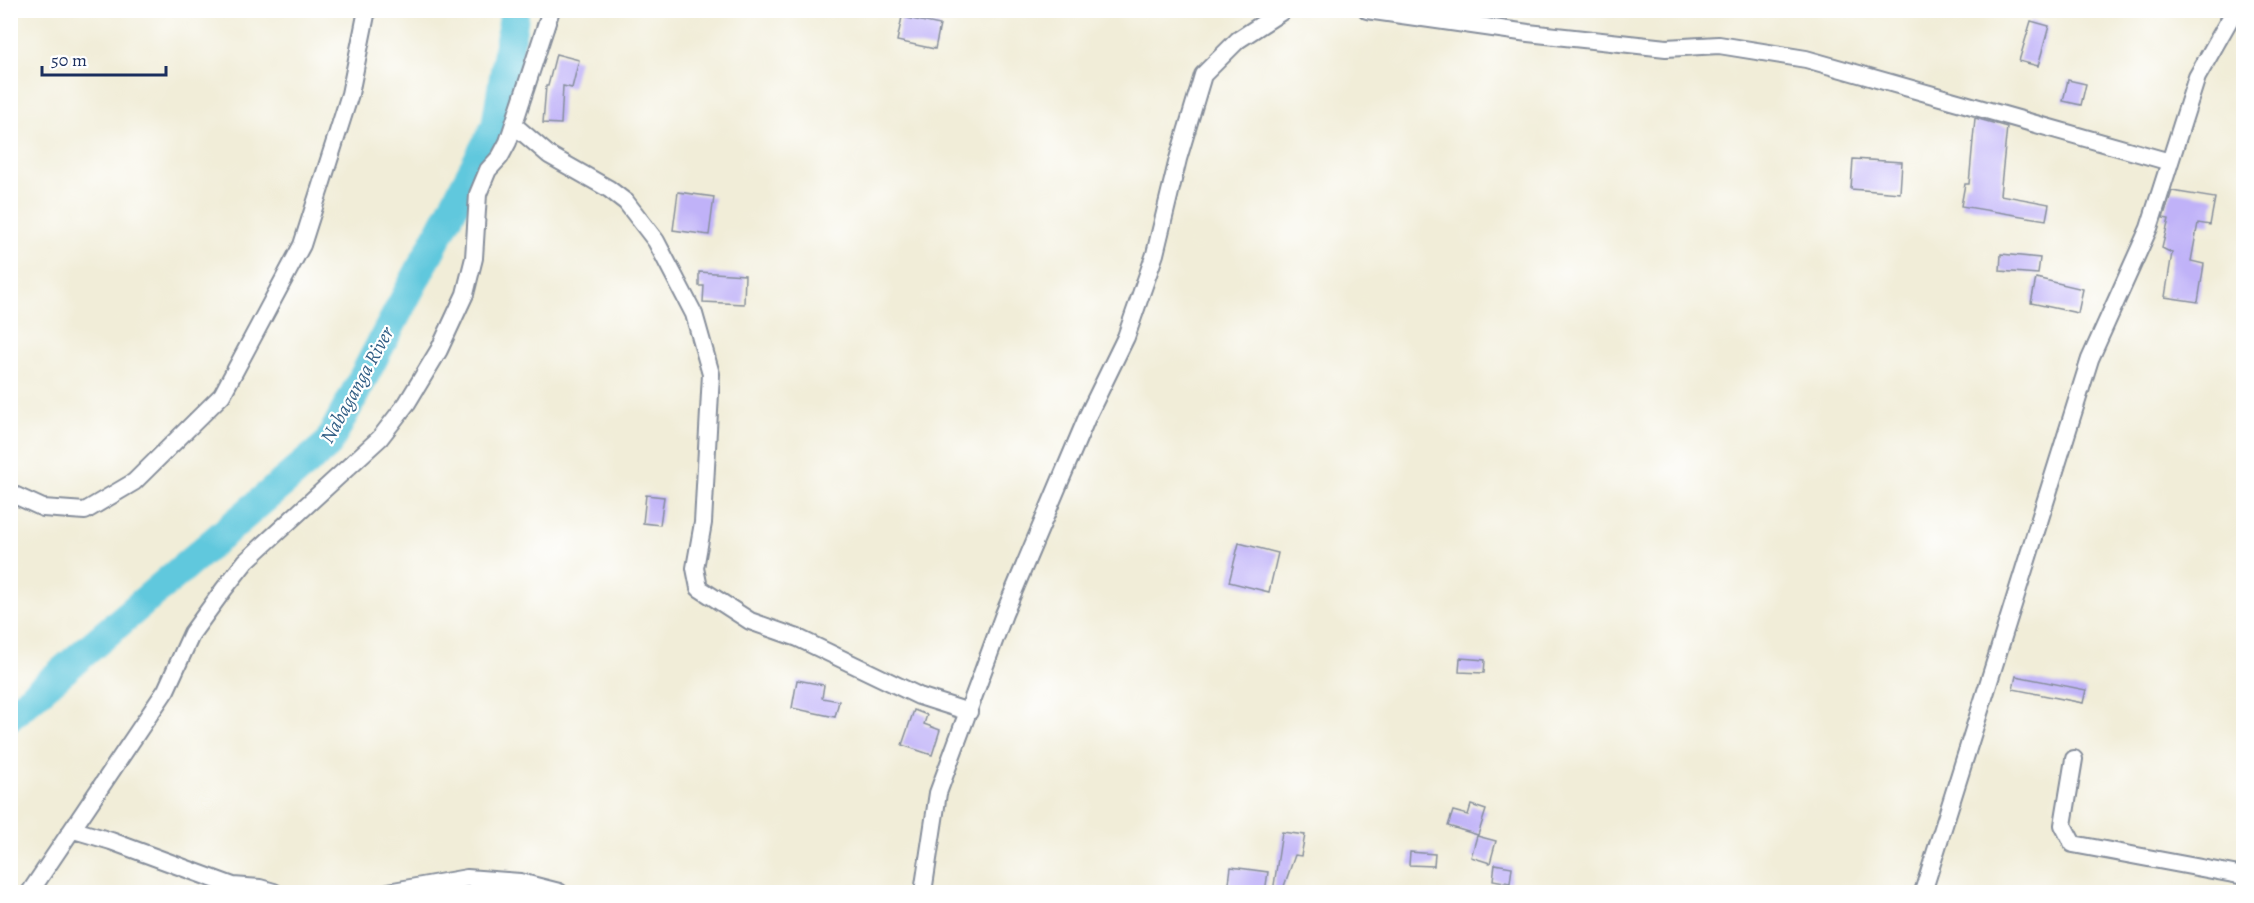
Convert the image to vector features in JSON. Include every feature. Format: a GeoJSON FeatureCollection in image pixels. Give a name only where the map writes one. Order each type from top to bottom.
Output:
{"type":"FeatureCollection","features":[{"type":"Feature","properties":{"kind":"street"},"geometry":{"type":"LineString","coordinates":[[10,493],[43,508],[85,511],[134,482],[222,395],[302,245],[350,94],[367,10]]}},
{"type":"Feature","properties":{"kind":"street"},"geometry":{"type":"LineString","coordinates":[[30,892],[74,830],[166,690],[192,633],[246,561],[380,438],[407,403],[439,350],[465,294],[474,258],[477,194],[488,170],[500,157],[514,125],[551,10]]}},
{"type":"Feature","properties":{"kind":"street"},"geometry":{"type":"LineString","coordinates":[[923,892],[938,793],[1004,614],[1088,414],[1126,337],[1155,254],[1178,159],[1203,75],[1238,40],[1284,10]]}},
{"type":"Feature","properties":{"kind":"street"},"geometry":{"type":"LineString","coordinates":[[1367,10],[1506,30],[1666,48],[1719,45],[1767,51],[1806,59],[2170,162]]}},
{"type":"Feature","properties":{"kind":"street"},"geometry":{"type":"LineString","coordinates":[[1923,892],[2090,359],[2149,228],[2197,77],[2235,10]]}},
{"type":"Feature","properties":{"kind":"street"},"geometry":{"type":"LineString","coordinates":[[514,125],[549,155],[609,189],[626,202],[656,242],[694,314],[711,374],[703,523],[694,568],[699,588],[750,621],[798,638],[918,696],[969,712]]}},
{"type":"Feature","properties":{"kind":"street"},"geometry":{"type":"LineString","coordinates":[[2074,759],[2063,825],[2073,844],[2244,876]]}},
{"type":"Feature","properties":{"kind":"street"},"geometry":{"type":"LineString","coordinates":[[74,830],[111,841],[233,886],[260,888],[274,892]]}},
{"type":"Feature","properties":{"kind":"street"},"geometry":{"type":"LineString","coordinates":[[388,892],[467,878],[520,882],[559,892]]}},
{"type":"Feature","properties":{"kind":"building"},"geometry":{"type":"Polygon","coordinates":[[[902,17],[940,25],[935,49],[897,41],[902,17]]]}},
{"type":"Feature","properties":{"kind":"building"},"geometry":{"type":"Polygon","coordinates":[[[2031,21],[2049,26],[2038,66],[2019,61],[2031,21]]]}},
{"type":"Feature","properties":{"kind":"building"},"geometry":{"type":"Polygon","coordinates":[[[556,54],[579,60],[572,88],[563,86],[561,124],[543,123],[546,86],[548,86],[556,54]]]}},
{"type":"Feature","properties":{"kind":"building"},"geometry":{"type":"Polygon","coordinates":[[[2068,80],[2086,84],[2081,105],[2063,101],[2068,80]]]}},
{"type":"Feature","properties":{"kind":"building"},"geometry":{"type":"Polygon","coordinates":[[[1975,118],[2007,127],[2000,195],[2049,204],[2046,220],[1961,206],[1965,184],[1969,184],[1975,118]]]}},
{"type":"Feature","properties":{"kind":"building"},"geometry":{"type":"Polygon","coordinates":[[[1853,159],[1902,162],[1900,193],[1851,189],[1853,159]]]}},
{"type":"Feature","properties":{"kind":"building"},"geometry":{"type":"Polygon","coordinates":[[[2172,191],[2215,198],[2210,225],[2198,223],[2191,261],[2204,264],[2198,302],[2165,297],[2172,253],[2162,248],[2169,219],[2163,218],[2172,191]]]}},
{"type":"Feature","properties":{"kind":"building"},"geometry":{"type":"Polygon","coordinates":[[[678,192],[714,197],[709,235],[673,230],[678,192]]]}},
{"type":"Feature","properties":{"kind":"building"},"geometry":{"type":"Polygon","coordinates":[[[2001,254],[2040,258],[2038,274],[2000,271],[2001,254]]]}},
{"type":"Feature","properties":{"kind":"building"},"geometry":{"type":"Polygon","coordinates":[[[699,272],[745,275],[744,304],[703,302],[704,286],[699,286],[699,272]]]}},
{"type":"Feature","properties":{"kind":"building"},"geometry":{"type":"Polygon","coordinates":[[[2036,278],[2083,289],[2078,313],[2031,303],[2036,278]]]}},
{"type":"Feature","properties":{"kind":"building"},"geometry":{"type":"Polygon","coordinates":[[[646,495],[664,497],[660,525],[643,523],[646,495]]]}},
{"type":"Feature","properties":{"kind":"building"},"geometry":{"type":"Polygon","coordinates":[[[1239,543],[1278,553],[1269,592],[1229,582],[1239,543]]]}},
{"type":"Feature","properties":{"kind":"building"},"geometry":{"type":"Polygon","coordinates":[[[1460,658],[1485,660],[1484,673],[1459,672],[1460,658]]]}},
{"type":"Feature","properties":{"kind":"building"},"geometry":{"type":"Polygon","coordinates":[[[2016,676],[2086,690],[2083,703],[2013,689],[2016,676]]]}},
{"type":"Feature","properties":{"kind":"building"},"geometry":{"type":"Polygon","coordinates":[[[797,680],[824,685],[822,698],[839,701],[835,717],[792,708],[797,680]]]}},
{"type":"Feature","properties":{"kind":"building"},"geometry":{"type":"Polygon","coordinates":[[[914,710],[927,715],[924,724],[940,730],[932,755],[902,745],[914,710]]]}},
{"type":"Feature","properties":{"kind":"building"},"geometry":{"type":"Polygon","coordinates":[[[1471,805],[1486,810],[1478,835],[1448,826],[1453,811],[1468,815],[1471,805]]]}},
{"type":"Feature","properties":{"kind":"building"},"geometry":{"type":"Polygon","coordinates":[[[1282,832],[1305,835],[1301,856],[1295,855],[1282,892],[1273,892],[1282,832]]]}},
{"type":"Feature","properties":{"kind":"building"},"geometry":{"type":"Polygon","coordinates":[[[1477,836],[1496,841],[1490,863],[1471,857],[1477,836]]]}},
{"type":"Feature","properties":{"kind":"building"},"geometry":{"type":"Polygon","coordinates":[[[1410,852],[1435,854],[1434,866],[1409,865],[1410,852]]]}},
{"type":"Feature","properties":{"kind":"building"},"geometry":{"type":"Polygon","coordinates":[[[1495,864],[1512,867],[1510,883],[1493,880],[1495,864]]]}},
{"type":"Feature","properties":{"kind":"building"},"geometry":{"type":"Polygon","coordinates":[[[1231,867],[1268,872],[1265,892],[1228,891],[1231,867]]]}},
{"type":"Feature","properties":{"kind":"waterway","name":"Nabaganga River"},"geometry":{"type":"LineString","coordinates":[[10,716],[328,444],[496,126],[515,10]]}}]}
